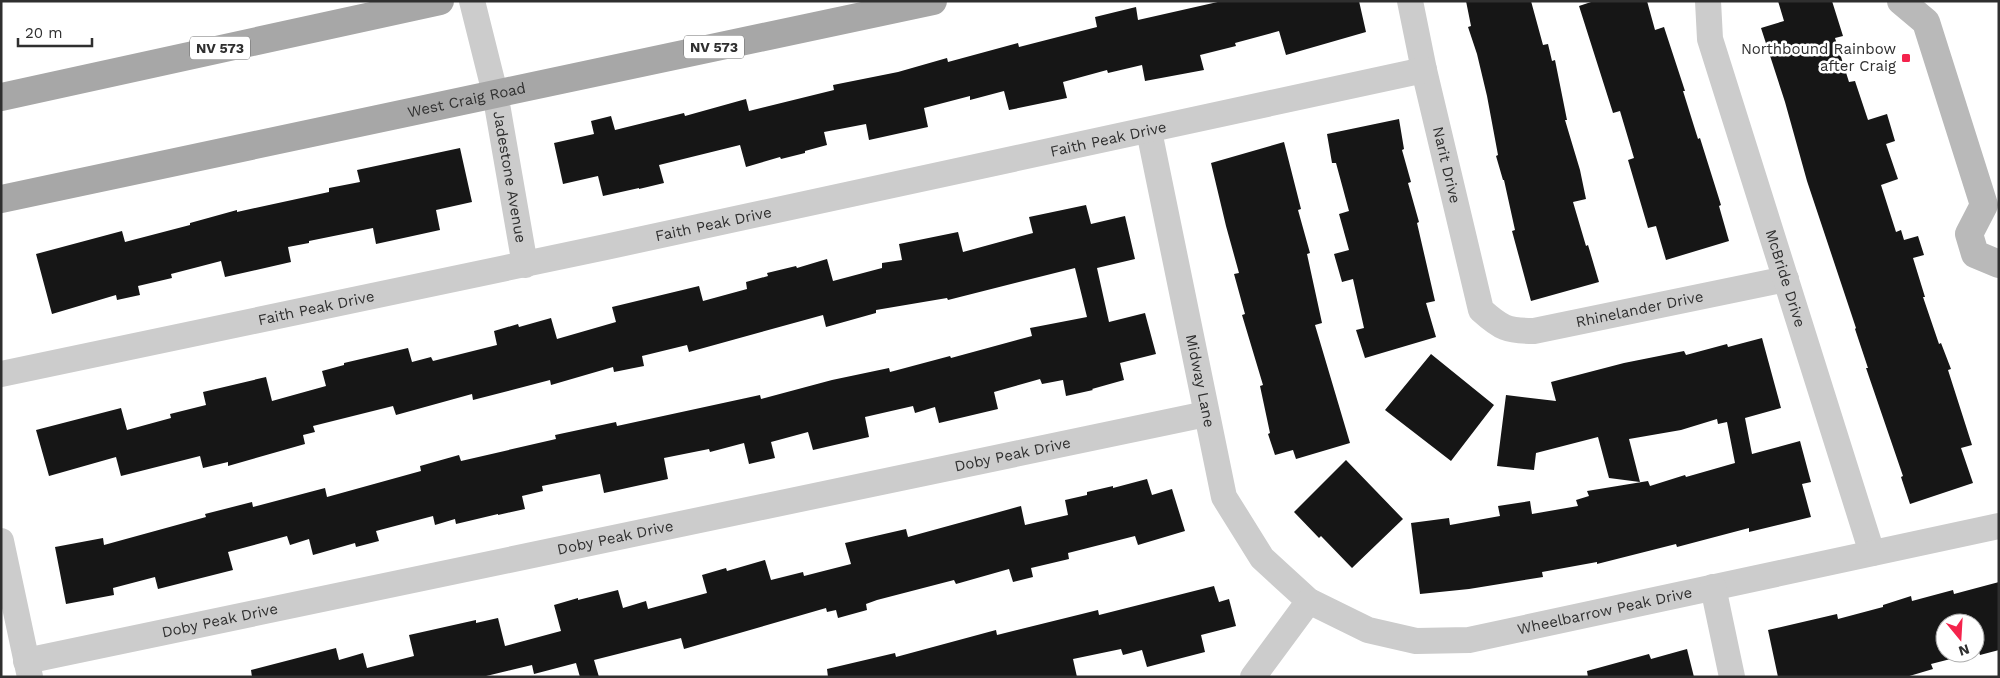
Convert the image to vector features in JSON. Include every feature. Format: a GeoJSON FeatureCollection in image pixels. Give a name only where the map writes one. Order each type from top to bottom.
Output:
{"type":"FeatureCollection","features":[{"type":"Feature","properties":{"kind":"main road","name":"NV 573"},"geometry":{"type":"LineString","coordinates":[[1,97],[440,1]]}},
{"type":"Feature","properties":{"kind":"main road","name":"West Craig Road"},"geometry":{"type":"LineString","coordinates":[[1,199],[933,1]]}},
{"type":"Feature","properties":{"kind":"main road"},"geometry":{"type":"LineString","coordinates":[[1901,1],[1929,12],[1991,209],[1969,234],[1976,254],[1999,264]]}},
{"type":"Feature","properties":{"kind":"street","name":"Jadestone Avenue"},"geometry":{"type":"LineString","coordinates":[[472,1],[495,93],[526,265]]}},
{"type":"Feature","properties":{"kind":"street","name":"Narit Drive"},"geometry":{"type":"LineString","coordinates":[[1410,1],[1424,70],[1481,310],[1495,323]]}},
{"type":"Feature","properties":{"kind":"street","name":"McBride Drive"},"geometry":{"type":"LineString","coordinates":[[1708,1],[1710,39],[1872,553]]}},
{"type":"Feature","properties":{"kind":"street","name":"Faith Peak Drive"},"geometry":{"type":"LineString","coordinates":[[1,374],[526,265],[1424,70]]}},
{"type":"Feature","properties":{"kind":"street","name":"Midway Lane"},"geometry":{"type":"LineString","coordinates":[[1150,131],[1224,498],[1262,558],[1309,601]]}},
{"type":"Feature","properties":{"kind":"street","name":"Rhinelander Drive"},"geometry":{"type":"LineString","coordinates":[[1495,323],[1512,331],[1534,331],[1786,279]]}},
{"type":"Feature","properties":{"kind":"street","name":"Doby Peak Drive"},"geometry":{"type":"LineString","coordinates":[[28,669],[1206,414]]}},
{"type":"Feature","properties":{"kind":"street","name":"Wheelbarrow Peak Drive"},"geometry":{"type":"LineString","coordinates":[[1309,601],[1368,630],[1416,641],[1469,640],[1999,526]]}},
{"type":"Feature","properties":{"kind":"street"},"geometry":{"type":"LineString","coordinates":[[1,541],[28,669]]}},
{"type":"Feature","properties":{"kind":"street"},"geometry":{"type":"LineString","coordinates":[[1713,587],[1732,677]]}},
{"type":"Feature","properties":{"kind":"street"},"geometry":{"type":"LineString","coordinates":[[1253,677],[1309,601]]}},
{"type":"Feature","properties":{"kind":"building"},"geometry":{"type":"Polygon","coordinates":[[[1222,1],[1359,1],[1366,32],[1286,55],[1279,31],[1235,43],[1236,46],[1200,55],[1204,70],[1145,81],[1142,65],[1108,73],[1107,70],[1063,82],[1067,98],[1009,110],[1004,91],[970,100],[970,96],[924,108],[928,127],[869,140],[866,124],[824,132],[827,145],[805,151],[805,153],[781,159],[780,157],[746,167],[740,145],[659,165],[664,183],[603,196],[598,176],[563,184],[554,143],[594,134],[591,121],[611,116],[615,130],[684,113],[685,116],[746,99],[749,111],[834,90],[833,85],[898,72],[947,58],[948,62],[1018,43],[1019,47],[1097,27],[1095,17],[1136,7],[1138,20],[1222,1]]]}},
{"type":"Feature","properties":{"kind":"building"},"geometry":{"type":"Polygon","coordinates":[[[1466,1],[1531,1],[1543,45],[1548,44],[1552,61],[1555,60],[1567,120],[1565,120],[1580,170],[1586,199],[1573,202],[1599,282],[1531,301],[1512,231],[1515,230],[1504,180],[1496,156],[1498,155],[1487,96],[1477,54],[1468,27],[1471,26],[1466,1]]]}},
{"type":"Feature","properties":{"kind":"building"},"geometry":{"type":"Polygon","coordinates":[[[1594,1],[1647,1],[1655,30],[1664,27],[1685,91],[1683,91],[1698,139],[1700,138],[1721,205],[1719,206],[1729,241],[1666,260],[1656,226],[1648,228],[1628,160],[1634,158],[1620,111],[1613,113],[1579,6],[1594,1]]]}},
{"type":"Feature","properties":{"kind":"building"},"geometry":{"type":"Polygon","coordinates":[[[1778,1],[1832,1],[1843,36],[1835,38],[1849,82],[1855,81],[1868,120],[1887,114],[1895,141],[1886,144],[1898,179],[1881,185],[1896,232],[1901,230],[1904,240],[1918,236],[1924,255],[1913,258],[1925,297],[1923,297],[1939,344],[1941,343],[1951,369],[1948,370],[1972,445],[1961,448],[1973,483],[1910,504],[1901,477],[1903,476],[1866,368],[1868,368],[1856,328],[1807,181],[1785,102],[1761,28],[1784,21],[1778,1]]]}},
{"type":"Feature","properties":{"kind":"building"},"geometry":{"type":"Polygon","coordinates":[[[1399,119],[1404,149],[1402,150],[1411,182],[1408,183],[1419,222],[1417,223],[1435,301],[1426,303],[1436,337],[1365,358],[1356,330],[1364,328],[1353,279],[1342,282],[1334,254],[1349,250],[1339,214],[1349,211],[1336,163],[1332,163],[1327,134],[1399,119]]]}},
{"type":"Feature","properties":{"kind":"building"},"geometry":{"type":"Polygon","coordinates":[[[1284,142],[1301,209],[1298,210],[1310,253],[1307,254],[1322,323],[1315,325],[1350,443],[1296,459],[1293,450],[1275,455],[1268,434],[1270,433],[1260,386],[1263,385],[1242,315],[1245,314],[1234,274],[1239,273],[1211,163],[1284,142]]]}},
{"type":"Feature","properties":{"kind":"building"},"geometry":{"type":"Polygon","coordinates":[[[460,148],[472,202],[436,210],[440,230],[376,244],[373,228],[309,241],[309,243],[288,247],[291,262],[225,277],[221,261],[171,274],[172,278],[138,286],[140,295],[117,300],[116,295],[52,314],[36,254],[122,231],[125,242],[190,225],[190,223],[237,210],[237,212],[329,192],[329,188],[360,182],[357,170],[460,148]]]}},
{"type":"Feature","properties":{"kind":"building"},"geometry":{"type":"Polygon","coordinates":[[[1086,205],[1091,224],[1125,216],[1135,259],[1097,268],[1109,322],[1145,313],[1156,354],[1120,363],[1124,380],[1066,396],[1063,380],[1042,384],[1040,379],[994,392],[998,409],[939,423],[935,407],[915,413],[913,406],[865,417],[869,437],[813,450],[808,432],[771,442],[775,458],[749,464],[744,443],[710,452],[709,449],[664,458],[668,479],[604,493],[600,474],[542,486],[543,491],[522,496],[525,509],[456,524],[455,519],[435,525],[433,516],[376,531],[379,541],[356,547],[355,543],[313,555],[309,539],[290,545],[287,536],[228,552],[233,570],[158,589],[155,577],[113,588],[114,595],[66,604],[55,547],[103,538],[104,545],[206,517],[205,514],[252,502],[253,507],[325,488],[327,497],[421,471],[420,466],[459,455],[461,461],[556,439],[555,435],[616,422],[617,426],[760,395],[761,399],[832,380],[889,368],[890,372],[1032,336],[1030,328],[1087,317],[1075,268],[948,300],[947,298],[876,310],[876,313],[826,327],[823,315],[689,352],[687,345],[642,356],[644,366],[614,372],[613,367],[551,385],[550,380],[473,400],[472,394],[396,415],[393,406],[313,426],[315,432],[303,435],[305,444],[228,466],[228,462],[203,468],[200,456],[121,476],[116,457],[49,476],[36,430],[121,408],[127,430],[171,418],[170,414],[206,405],[203,392],[266,377],[272,401],[326,386],[322,371],[344,365],[344,363],[408,348],[412,362],[431,357],[433,361],[497,345],[494,331],[518,324],[519,327],[551,318],[557,339],[616,322],[612,307],[699,286],[703,301],[747,289],[746,282],[768,276],[767,273],[796,266],[797,268],[827,259],[833,281],[882,268],[882,263],[902,260],[899,244],[958,232],[963,252],[1033,233],[1029,217],[1086,205]]]}},
{"type":"Feature","properties":{"kind":"building"},"geometry":{"type":"Polygon","coordinates":[[[1762,338],[1781,408],[1745,418],[1752,454],[1800,441],[1811,482],[1802,484],[1811,517],[1749,532],[1749,528],[1677,547],[1676,544],[1597,564],[1597,562],[1542,572],[1543,577],[1469,589],[1420,594],[1411,523],[1449,518],[1450,525],[1500,516],[1498,506],[1530,501],[1532,514],[1578,506],[1576,500],[1589,496],[1587,491],[1648,481],[1650,486],[1735,463],[1727,422],[1718,424],[1717,419],[1681,430],[1629,439],[1640,482],[1609,478],[1598,437],[1536,453],[1534,470],[1497,466],[1506,395],[1556,401],[1551,382],[1624,363],[1684,351],[1686,355],[1727,344],[1728,347],[1762,338]]]}},
{"type":"Feature","properties":{"kind":"building"},"geometry":{"type":"Polygon","coordinates":[[[1431,354],[1494,405],[1451,461],[1385,410],[1431,354]]]}},
{"type":"Feature","properties":{"kind":"building"},"geometry":{"type":"Polygon","coordinates":[[[1346,460],[1403,519],[1352,568],[1294,512],[1346,460]]]}},
{"type":"Feature","properties":{"kind":"building"},"geometry":{"type":"Polygon","coordinates":[[[1147,479],[1152,495],[1172,489],[1185,531],[1138,545],[1135,536],[1068,553],[1069,559],[1031,568],[1033,577],[1013,582],[1009,569],[956,584],[954,580],[877,600],[866,604],[867,610],[838,618],[836,610],[827,612],[826,608],[684,649],[681,638],[594,660],[599,677],[580,677],[576,663],[534,674],[532,665],[482,677],[252,677],[251,670],[336,648],[339,660],[363,653],[367,668],[414,656],[409,635],[476,620],[476,623],[498,618],[505,646],[561,631],[554,605],[578,598],[578,600],[618,590],[623,608],[646,601],[648,609],[707,593],[702,575],[726,568],[727,571],[765,560],[771,580],[803,572],[804,576],[851,564],[845,543],[906,529],[908,537],[1021,506],[1025,525],[1068,515],[1065,500],[1087,495],[1087,492],[1113,486],[1113,488],[1147,479]]]}},
{"type":"Feature","properties":{"kind":"building"},"geometry":{"type":"Polygon","coordinates":[[[1999,582],[1999,650],[1985,654],[1985,613],[1935,613],[1935,663],[1931,664],[1933,669],[1906,677],[1778,677],[1768,630],[1837,614],[1838,619],[1883,607],[1883,605],[1911,596],[1912,601],[1953,590],[1954,594],[1999,582]]]}},
{"type":"Feature","properties":{"kind":"building"},"geometry":{"type":"Polygon","coordinates":[[[1214,586],[1219,602],[1229,599],[1236,626],[1201,635],[1205,652],[1147,667],[1142,650],[1123,655],[1121,649],[1073,659],[1077,677],[828,677],[827,669],[895,653],[896,657],[996,630],[997,635],[1098,610],[1099,615],[1214,586]]]}},
{"type":"Feature","properties":{"kind":"building"},"geometry":{"type":"Polygon","coordinates":[[[1687,649],[1694,677],[1588,677],[1587,671],[1649,654],[1651,659],[1687,649]]]}},
{"type":"Feature","properties":{"kind":"place","name":"Northbound Rainbow after Craig"},"geometry":{"type":"Point","coordinates":[1906,58]}}]}
